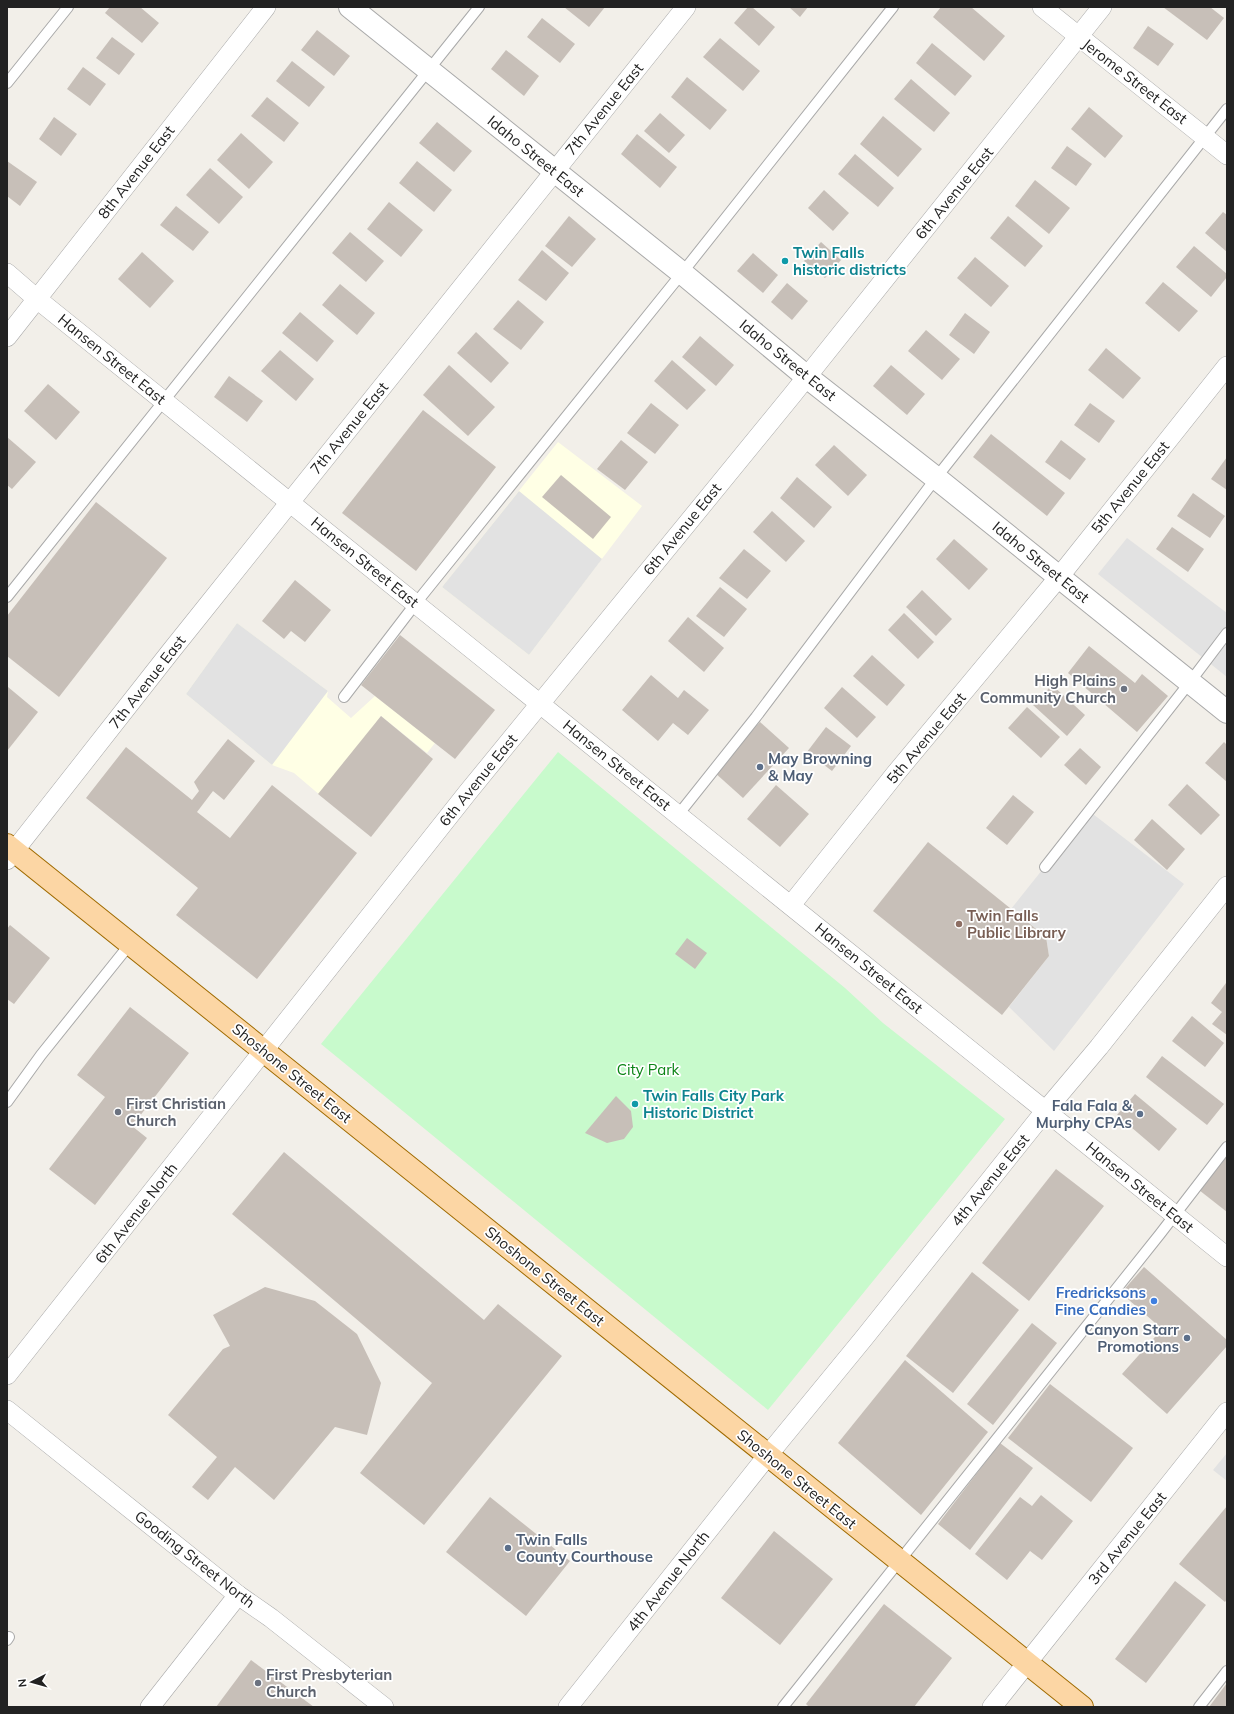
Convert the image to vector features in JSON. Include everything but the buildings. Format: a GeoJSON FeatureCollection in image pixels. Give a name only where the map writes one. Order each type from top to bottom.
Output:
{"type":"FeatureCollection","features":[{"type":"Feature","properties":{"kind":"main road","name":"Shoshone Street East"},"geometry":{"type":"LineString","coordinates":[[9,852],[130,944],[1082,1707]]}},
{"type":"Feature","properties":{"kind":"street","name":"8th Avenue East"},"geometry":{"type":"LineString","coordinates":[[7,337],[266,7]]}},
{"type":"Feature","properties":{"kind":"street","name":"Idaho Street East"},"geometry":{"type":"LineString","coordinates":[[350,7],[554,172],[682,273],[807,376],[1227,712]]}},
{"type":"Feature","properties":{"kind":"street","name":"7th Avenue East"},"geometry":{"type":"LineString","coordinates":[[9,852],[686,7]]}},
{"type":"Feature","properties":{"kind":"street","name":"Jerome Street East"},"geometry":{"type":"LineString","coordinates":[[1042,7],[1227,155]]}},
{"type":"Feature","properties":{"kind":"street","name":"6th Avenue East"},"geometry":{"type":"LineString","coordinates":[[262,1050],[463,798],[807,376],[1102,7]]}},
{"type":"Feature","properties":{"kind":"street","name":"Hansen Street East"},"geometry":{"type":"LineString","coordinates":[[7,273],[1227,1257]]}},
{"type":"Feature","properties":{"kind":"street","name":"5th Avenue East"},"geometry":{"type":"LineString","coordinates":[[791,905],[896,773],[1059,577],[1227,366]]}},
{"type":"Feature","properties":{"kind":"street","name":"4th Avenue East"},"geometry":{"type":"LineString","coordinates":[[768,1455],[864,1338],[1046,1110],[1099,1047],[1227,886]]}},
{"type":"Feature","properties":{"kind":"street","name":"6th Avenue North"},"geometry":{"type":"LineString","coordinates":[[7,1375],[175,1163],[262,1050]]}},
{"type":"Feature","properties":{"kind":"street","name":"Gooding Street North"},"geometry":{"type":"LineString","coordinates":[[7,1410],[238,1595],[271,1618],[380,1706]]}},
{"type":"Feature","properties":{"kind":"street","name":"3rd Avenue East"},"geometry":{"type":"LineString","coordinates":[[992,1707],[1227,1412]]}},
{"type":"Feature","properties":{"kind":"street","name":"4th Avenue North"},"geometry":{"type":"LineString","coordinates":[[568,1707],[768,1455]]}},
{"type":"Feature","properties":{"kind":"street"},"geometry":{"type":"LineString","coordinates":[[150,1707],[238,1595]]}},
{"type":"Feature","properties":{"kind":"lane"},"geometry":{"type":"LineString","coordinates":[[7,83],[68,7]]}},
{"type":"Feature","properties":{"kind":"lane"},"geometry":{"type":"LineString","coordinates":[[7,597],[479,7]]}},
{"type":"Feature","properties":{"kind":"lane"},"geometry":{"type":"LineString","coordinates":[[344,697],[416,603],[682,273],[893,7]]}},
{"type":"Feature","properties":{"kind":"lane"},"geometry":{"type":"LineString","coordinates":[[678,814],[756,717],[936,478],[1227,109]]}},
{"type":"Feature","properties":{"kind":"lane"},"geometry":{"type":"LineString","coordinates":[[1045,867],[1227,633]]}},
{"type":"Feature","properties":{"kind":"lane"},"geometry":{"type":"LineString","coordinates":[[7,1102],[41,1055],[130,944]]}},
{"type":"Feature","properties":{"kind":"lane"},"geometry":{"type":"LineString","coordinates":[[782,1707],[1175,1215],[1227,1147]]}},
{"type":"Feature","properties":{"kind":"lane"},"geometry":{"type":"LineString","coordinates":[[1199,1707],[1227,1671]]}},
{"type":"Feature","properties":{"kind":"shaded area"},"geometry":{"type":"Polygon","coordinates":[[[558,442],[642,506],[529,655],[442,587],[558,442]]]}},
{"type":"Feature","properties":{"kind":"shaded area"},"geometry":{"type":"Polygon","coordinates":[[[519,491],[602,559],[529,655],[442,587],[519,491]]]}},
{"type":"Feature","properties":{"kind":"shaded area"},"geometry":{"type":"Polygon","coordinates":[[[1127,538],[1227,613],[1227,677],[1098,574],[1127,538]]]}},
{"type":"Feature","properties":{"kind":"shaded area"},"geometry":{"type":"Polygon","coordinates":[[[237,623],[328,691],[327,697],[351,718],[375,696],[435,743],[427,753],[381,716],[321,796],[294,773],[272,765],[186,694],[237,623]]]}},
{"type":"Feature","properties":{"kind":"shaded area"},"geometry":{"type":"Polygon","coordinates":[[[237,623],[328,691],[272,765],[186,694],[237,623]]]}},
{"type":"Feature","properties":{"kind":"shaded area"},"geometry":{"type":"Polygon","coordinates":[[[1089,811],[1184,884],[1054,1051],[1009,1007],[1049,956],[1046,937],[1011,909],[1089,811]]]}},
{"type":"Feature","properties":{"kind":"shaded area"},"geometry":{"type":"Polygon","coordinates":[[[1227,1453],[1227,1481],[1213,1470],[1227,1453]]]}},
{"type":"Feature","properties":{"kind":"green space","name":"City Park"},"geometry":{"type":"Polygon","coordinates":[[[558,752],[845,988],[883,1023],[1005,1119],[768,1410],[321,1044],[558,752]]]}},
{"type":"Feature","properties":{"kind":"place","name":"Twin Falls historic districts"},"geometry":{"type":"Point","coordinates":[785,261]}},
{"type":"Feature","properties":{"kind":"place","name":"High Plains Community Church"},"geometry":{"type":"Point","coordinates":[1124,689]}},
{"type":"Feature","properties":{"kind":"place","name":"May Browning & May"},"geometry":{"type":"Point","coordinates":[760,767]}},
{"type":"Feature","properties":{"kind":"place","name":"Twin Falls Public Library"},"geometry":{"type":"Point","coordinates":[959,924]}},
{"type":"Feature","properties":{"kind":"place","name":"Twin Falls City Park Historic District"},"geometry":{"type":"Point","coordinates":[635,1104]}},
{"type":"Feature","properties":{"kind":"place","name":"First Christian Church"},"geometry":{"type":"Point","coordinates":[118,1112]}},
{"type":"Feature","properties":{"kind":"place","name":"Fala Fala & Murphy CPAs"},"geometry":{"type":"Point","coordinates":[1140,1114]}},
{"type":"Feature","properties":{"kind":"place","name":"Fredricksons Fine Candies"},"geometry":{"type":"Point","coordinates":[1154,1301]}},
{"type":"Feature","properties":{"kind":"place","name":"Canyon Starr Promotions"},"geometry":{"type":"Point","coordinates":[1187,1338]}},
{"type":"Feature","properties":{"kind":"place","name":"Twin Falls County Courthouse"},"geometry":{"type":"Point","coordinates":[508,1548]}},
{"type":"Feature","properties":{"kind":"place","name":"First Presbyterian Church"},"geometry":{"type":"Point","coordinates":[258,1683]}}]}
